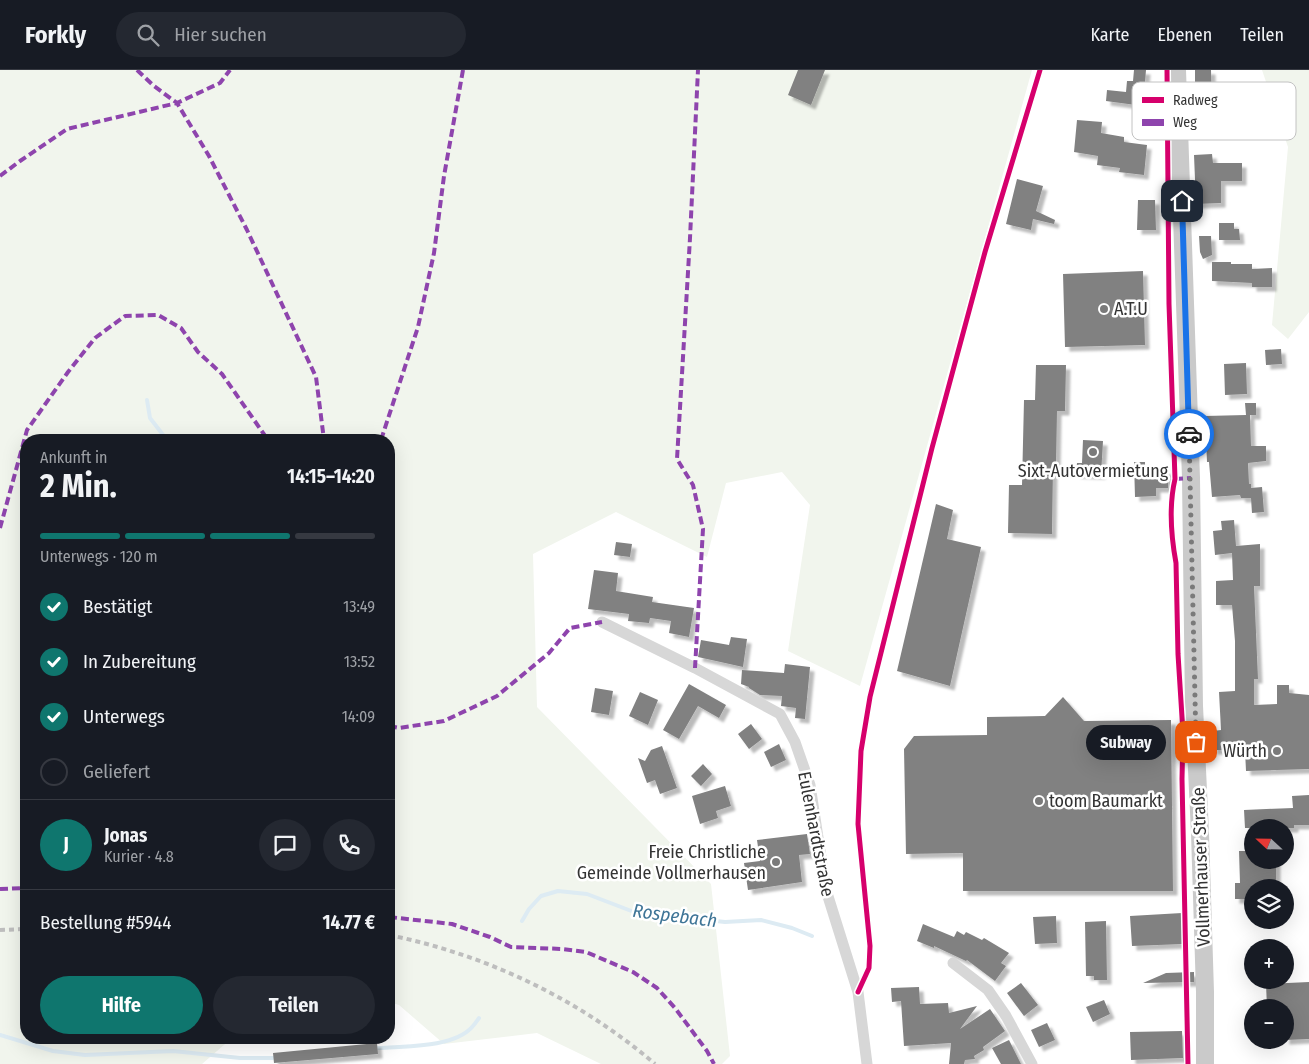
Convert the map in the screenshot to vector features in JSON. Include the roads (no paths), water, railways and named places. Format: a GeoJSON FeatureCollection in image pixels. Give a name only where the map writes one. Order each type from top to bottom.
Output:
{"type":"FeatureCollection","features":[{"type":"Feature","properties":{"kind":"main road","name":"Vollmerhauser Straße"},"geometry":{"type":"LineString","coordinates":[[1179,140],[1191,495],[1194,706],[1205,992],[1205,1064]]}},
{"type":"Feature","properties":{"kind":"street","name":"Eulenhardtstraße"},"geometry":{"type":"LineString","coordinates":[[602,622],[695,668],[780,714],[795,742],[810,785],[826,890],[858,992],[867,1064]]}},
{"type":"Feature","properties":{"kind":"street"},"geometry":{"type":"LineString","coordinates":[[953,963],[988,990],[1006,1016],[1032,1064]]}},
{"type":"Feature","properties":{"kind":"waterway"},"geometry":{"type":"LineString","coordinates":[[147,400],[150,418],[162,434]]}},
{"type":"Feature","properties":{"kind":"waterway","name":"Rospebach"},"geometry":{"type":"LineString","coordinates":[[522,921],[529,909],[541,896],[558,891],[587,894],[634,912],[725,922],[761,920],[792,928],[812,936]]}},
{"type":"Feature","properties":{"kind":"waterway","name":"Rospebach"},"geometry":{"type":"LineString","coordinates":[[378,1048],[425,1045],[450,1040],[461,1036],[469,1030],[479,1018]]}},
{"type":"Feature","properties":{"kind":"waterway","name":"Rospebach"},"geometry":{"type":"LineString","coordinates":[[0,1035],[20,1041]]}},
{"type":"Feature","properties":{"kind":"waterway","name":"Rospebach"},"geometry":{"type":"LineString","coordinates":[[30,1044],[53,1051],[85,1055],[173,1051],[240,1058],[273,1058]]}},
{"type":"Feature","properties":{"kind":"railway"},"geometry":{"type":"LineString","coordinates":[[0,930],[20,929]]}},
{"type":"Feature","properties":{"kind":"railway"},"geometry":{"type":"LineString","coordinates":[[395,936],[461,954],[496,967],[530,983],[595,1019],[655,1064]]}},
{"type":"Feature","properties":{"kind":"place","name":"A.T.U"},"geometry":{"type":"Point","coordinates":[1104,309]}},
{"type":"Feature","properties":{"kind":"place","name":"Sixt-Autovermietung"},"geometry":{"type":"Point","coordinates":[1093,452]}},
{"type":"Feature","properties":{"kind":"place","name":"Subway"},"geometry":{"type":"Point","coordinates":[1196,742]}},
{"type":"Feature","properties":{"kind":"place","name":"Würth"},"geometry":{"type":"Point","coordinates":[1277,751]}},
{"type":"Feature","properties":{"kind":"place","name":"toom Baumarkt"},"geometry":{"type":"Point","coordinates":[1039,801]}},
{"type":"Feature","properties":{"kind":"place","name":"Freie Christliche Gemeinde Vollmerhausen"},"geometry":{"type":"Point","coordinates":[776,862]}}]}
